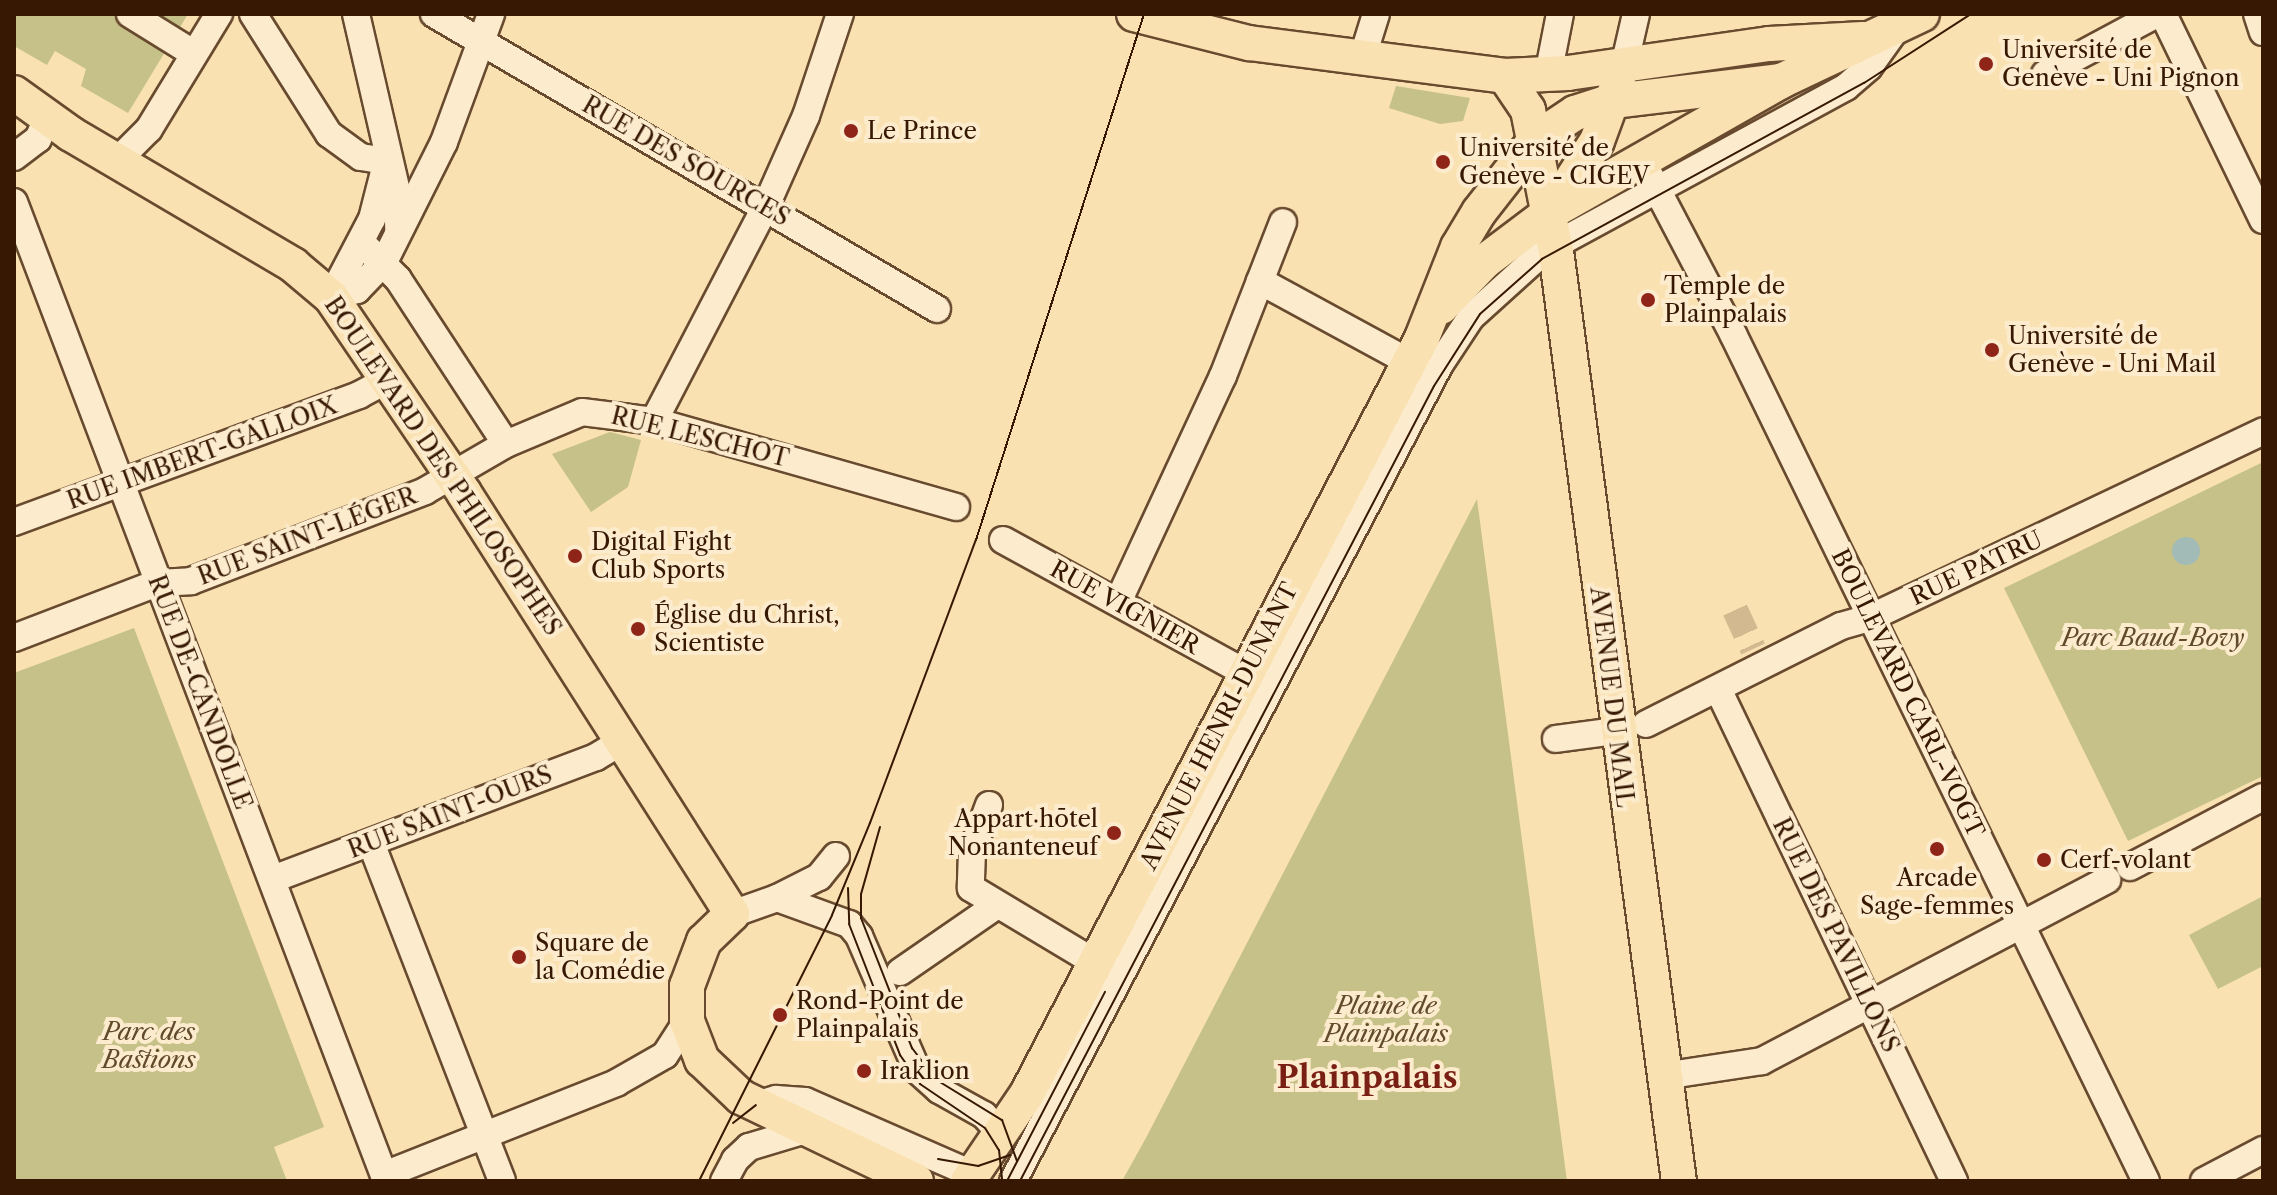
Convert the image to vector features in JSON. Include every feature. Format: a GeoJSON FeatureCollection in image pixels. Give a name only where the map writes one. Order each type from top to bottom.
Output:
{"type":"FeatureCollection","features":[{"type":"Feature","properties":{"kind":"main road"},"geometry":{"type":"LineString","coordinates":[[1134,14],[1249,43],[1505,76],[1558,74],[1660,57],[1863,39]]}},
{"type":"Feature","properties":{"kind":"main road"},"geometry":{"type":"LineString","coordinates":[[1552,229],[1656,185],[1781,81],[1907,17]]}},
{"type":"Feature","properties":{"kind":"main road"},"geometry":{"type":"LineString","coordinates":[[1552,229],[1625,62]]}},
{"type":"Feature","properties":{"kind":"main road"},"geometry":{"type":"LineString","coordinates":[[1558,74],[1604,110],[1656,185]]}},
{"type":"Feature","properties":{"kind":"main road"},"geometry":{"type":"LineString","coordinates":[[1536,139],[1558,74]]}},
{"type":"Feature","properties":{"kind":"main road"},"geometry":{"type":"LineString","coordinates":[[1505,76],[1528,110],[1536,139]]}},
{"type":"Feature","properties":{"kind":"main road"},"geometry":{"type":"LineString","coordinates":[[1536,139],[1604,110],[1656,95],[1781,81]]}},
{"type":"Feature","properties":{"kind":"main road","name":"BOULEVARD DES PHILOSOPHES"},"geometry":{"type":"LineString","coordinates":[[14,93],[117,161],[293,265],[331,297],[452,475],[624,740],[732,914]]}},
{"type":"Feature","properties":{"kind":"main road"},"geometry":{"type":"LineString","coordinates":[[1656,95],[1630,117],[1656,185]]}},
{"type":"Feature","properties":{"kind":"main road","name":"AVENUE HENRI-DUNANT"},"geometry":{"type":"LineString","coordinates":[[970,1178],[1001,1134],[1096,963],[1433,317],[1474,219],[1536,139]]}},
{"type":"Feature","properties":{"kind":"main road","name":"AVENUE DU MAIL"},"geometry":{"type":"LineString","coordinates":[[1536,139],[1631,727],[1664,1076],[1679,1181]]}},
{"type":"Feature","properties":{"kind":"main road"},"geometry":{"type":"LineString","coordinates":[[1474,219],[1516,194],[1552,229]]}},
{"type":"Feature","properties":{"kind":"main road","name":"AVENUE HENRI-DUNANT"},"geometry":{"type":"LineString","coordinates":[[1433,317],[1493,255],[1552,229]]}},
{"type":"Feature","properties":{"kind":"main road"},"geometry":{"type":"LineString","coordinates":[[732,914],[712,932],[693,962],[687,1021],[710,1072],[756,1105],[916,1181]]}},
{"type":"Feature","properties":{"kind":"street"},"geometry":{"type":"LineString","coordinates":[[130,14],[193,53]]}},
{"type":"Feature","properties":{"kind":"street"},"geometry":{"type":"LineString","coordinates":[[117,161],[149,129],[219,14]]}},
{"type":"Feature","properties":{"kind":"street"},"geometry":{"type":"LineString","coordinates":[[253,14],[329,134],[361,157],[387,161]]}},
{"type":"Feature","properties":{"kind":"street"},"geometry":{"type":"LineString","coordinates":[[356,14],[387,161],[397,192],[398,233]]}},
{"type":"Feature","properties":{"kind":"street"},"geometry":{"type":"LineString","coordinates":[[331,297],[357,290],[384,262],[444,142],[491,14]]}},
{"type":"Feature","properties":{"kind":"street"},"geometry":{"type":"LineString","coordinates":[[654,421],[765,208],[806,116],[840,14]]}},
{"type":"Feature","properties":{"kind":"street"},"geometry":{"type":"LineString","coordinates":[[1362,59],[1376,14]]}},
{"type":"Feature","properties":{"kind":"street"},"geometry":{"type":"LineString","coordinates":[[1625,62],[1636,14]]}},
{"type":"Feature","properties":{"kind":"street"},"geometry":{"type":"LineString","coordinates":[[2045,74],[2160,14],[2263,220]]}},
{"type":"Feature","properties":{"kind":"street"},"geometry":{"type":"LineString","coordinates":[[2257,14],[2263,32]]}},
{"type":"Feature","properties":{"kind":"street","name":"RUE DES SOURCES"},"geometry":{"type":"LineString","coordinates":[[437,15],[937,309]]}},
{"type":"Feature","properties":{"kind":"street"},"geometry":{"type":"LineString","coordinates":[[1656,185],[1846,87],[1869,67],[1907,17]]}},
{"type":"Feature","properties":{"kind":"street"},"geometry":{"type":"LineString","coordinates":[[1558,26],[1558,74]]}},
{"type":"Feature","properties":{"kind":"street"},"geometry":{"type":"LineString","coordinates":[[14,157],[38,139],[48,117]]}},
{"type":"Feature","properties":{"kind":"street"},"geometry":{"type":"LineString","coordinates":[[331,297],[361,242],[387,161]]}},
{"type":"Feature","properties":{"kind":"street","name":"BOULEVARD CARL-VOGT"},"geometry":{"type":"LineString","coordinates":[[1656,185],[1872,617],[2146,1181]]}},
{"type":"Feature","properties":{"kind":"street","name":"RUE DE-CANDOLLE"},"geometry":{"type":"LineString","coordinates":[[14,202],[385,1178]]}},
{"type":"Feature","properties":{"kind":"street"},"geometry":{"type":"LineString","coordinates":[[1118,602],[1223,376],[1283,222]]}},
{"type":"Feature","properties":{"kind":"street"},"geometry":{"type":"LineString","coordinates":[[1013,1181],[1440,364],[1484,302],[1552,229]]}},
{"type":"Feature","properties":{"kind":"street"},"geometry":{"type":"LineString","coordinates":[[361,242],[384,262],[403,287],[506,444]]}},
{"type":"Feature","properties":{"kind":"street"},"geometry":{"type":"LineString","coordinates":[[1260,281],[1409,362]]}},
{"type":"Feature","properties":{"kind":"street","name":"RUE IMBERT-GALLOIX"},"geometry":{"type":"LineString","coordinates":[[14,521],[389,379]]}},
{"type":"Feature","properties":{"kind":"street","name":"RUE LESCHOT"},"geometry":{"type":"LineString","coordinates":[[452,475],[506,444],[582,412],[654,421],[956,507]]}},
{"type":"Feature","properties":{"kind":"street","name":"RUE PATRU"},"geometry":{"type":"LineString","coordinates":[[1556,739],[1631,727],[1718,689],[1757,658],[1872,617],[2263,431]]}},
{"type":"Feature","properties":{"kind":"street","name":"RUE SAINT-LÉGER"},"geometry":{"type":"LineString","coordinates":[[14,638],[157,583],[191,581],[425,491],[452,475]]}},
{"type":"Feature","properties":{"kind":"street","name":"RUE VIGNIER"},"geometry":{"type":"LineString","coordinates":[[1003,540],[1246,673]]}},
{"type":"Feature","properties":{"kind":"street","name":"RUE DES PAVILLONS"},"geometry":{"type":"LineString","coordinates":[[1718,689],[1954,1181]]}},
{"type":"Feature","properties":{"kind":"street","name":"RUE SAINT-OURS"},"geometry":{"type":"LineString","coordinates":[[273,879],[596,757],[624,740]]}},
{"type":"Feature","properties":{"kind":"street"},"geometry":{"type":"LineString","coordinates":[[1664,1076],[1741,1068],[1869,1005],[2263,797]]}},
{"type":"Feature","properties":{"kind":"street"},"geometry":{"type":"LineString","coordinates":[[989,805],[972,851],[968,880],[977,895],[1096,963]]}},
{"type":"Feature","properties":{"kind":"street"},"geometry":{"type":"LineString","coordinates":[[371,843],[502,1181]]}},
{"type":"Feature","properties":{"kind":"street"},"geometry":{"type":"LineString","coordinates":[[732,914],[777,898],[819,877],[836,856]]}},
{"type":"Feature","properties":{"kind":"street"},"geometry":{"type":"LineString","coordinates":[[777,898],[841,919],[859,936],[917,1070],[939,1090],[984,1115],[1001,1134]]}},
{"type":"Feature","properties":{"kind":"street"},"geometry":{"type":"LineString","coordinates":[[900,972],[997,905]]}},
{"type":"Feature","properties":{"kind":"street"},"geometry":{"type":"LineString","coordinates":[[385,1178],[657,1061],[687,1021]]}},
{"type":"Feature","properties":{"kind":"street"},"geometry":{"type":"LineString","coordinates":[[756,1105],[776,1099],[805,1101],[970,1178]]}},
{"type":"Feature","properties":{"kind":"street"},"geometry":{"type":"LineString","coordinates":[[724,1181],[735,1160],[749,1147],[806,1130]]}},
{"type":"Feature","properties":{"kind":"street"},"geometry":{"type":"LineString","coordinates":[[2204,1181],[2263,1150]]}},
{"type":"Feature","properties":{"kind":"green space"},"geometry":{"type":"Polygon","coordinates":[[[14,14],[188,14],[128,113],[81,86],[86,69],[55,51],[47,65],[14,46],[14,14]]]}},
{"type":"Feature","properties":{"kind":"green space"},"geometry":{"type":"Polygon","coordinates":[[[1396,86],[1470,98],[1463,121],[1440,124],[1389,108],[1396,86]]]}},
{"type":"Feature","properties":{"kind":"green space"},"geometry":{"type":"Polygon","coordinates":[[[610,432],[641,440],[628,487],[591,512],[552,454],[610,432]]]}},
{"type":"Feature","properties":{"kind":"green space","name":"Parc Baud-Bovy"},"geometry":{"type":"Polygon","coordinates":[[[2263,462],[2263,776],[2128,841],[2004,588],[2263,462]]]}},
{"type":"Feature","properties":{"kind":"green space","name":"Plaine de Plainpalais"},"geometry":{"type":"Polygon","coordinates":[[[1477,499],[1567,1181],[1122,1181],[1147,1136],[1477,499]]]}},
{"type":"Feature","properties":{"kind":"green space","name":"Parc des Bastions"},"geometry":{"type":"Polygon","coordinates":[[[134,628],[324,1127],[274,1147],[287,1181],[14,1181],[14,673],[134,628]]]}},
{"type":"Feature","properties":{"kind":"green space"},"geometry":{"type":"Polygon","coordinates":[[[2263,896],[2263,966],[2218,989],[2189,935],[2263,896]]]}},
{"type":"Feature","properties":{"kind":"water"},"geometry":{"type":"Polygon","coordinates":[[[2186,537],[2196,541],[2200,551],[2196,561],[2186,565],[2176,561],[2172,551],[2176,541],[2186,537]]]}},
{"type":"Feature","properties":{"kind":"tunnel"},"geometry":{"type":"LineString","coordinates":[[1735,610],[1753,649]]}},
{"type":"Feature","properties":{"kind":"tram line"},"geometry":{"type":"LineString","coordinates":[[699,1181],[832,915],[870,823],[976,540],[1144,14]]}},
{"type":"Feature","properties":{"kind":"tram line"},"geometry":{"type":"LineString","coordinates":[[1020,1181],[1434,386],[1480,314],[1542,259],[1864,83],[1971,14]]}},
{"type":"Feature","properties":{"kind":"tram line"},"geometry":{"type":"LineString","coordinates":[[880,827],[861,894],[861,918],[912,1048],[935,1079],[1002,1120],[1017,1161]]}},
{"type":"Feature","properties":{"kind":"tram line"},"geometry":{"type":"LineString","coordinates":[[848,888],[849,924],[900,1055],[920,1084],[985,1128],[999,1150],[1002,1181]]}},
{"type":"Feature","properties":{"kind":"tram line"},"geometry":{"type":"LineString","coordinates":[[1007,1181],[1105,992]]}},
{"type":"Feature","properties":{"kind":"tram line"},"geometry":{"type":"LineString","coordinates":[[733,1123],[756,1105]]}},
{"type":"Feature","properties":{"kind":"tram line"},"geometry":{"type":"LineString","coordinates":[[938,1159],[978,1166],[1010,1155]]}},
{"type":"Feature","properties":{"kind":"place","name":"Université de Genève - Uni Pignon"},"geometry":{"type":"Point","coordinates":[1986,64]}},
{"type":"Feature","properties":{"kind":"place","name":"Le Prince"},"geometry":{"type":"Point","coordinates":[851,131]}},
{"type":"Feature","properties":{"kind":"place","name":"Université de Genève - CIGEV"},"geometry":{"type":"Point","coordinates":[1443,162]}},
{"type":"Feature","properties":{"kind":"place","name":"Temple de Plainpalais"},"geometry":{"type":"Point","coordinates":[1648,300]}},
{"type":"Feature","properties":{"kind":"place","name":"Université de Genève - Uni Mail"},"geometry":{"type":"Point","coordinates":[1992,350]}},
{"type":"Feature","properties":{"kind":"place","name":"Digital Fight Club Sports"},"geometry":{"type":"Point","coordinates":[575,556]}},
{"type":"Feature","properties":{"kind":"place","name":"Église du Christ, Scientiste"},"geometry":{"type":"Point","coordinates":[638,629]}},
{"type":"Feature","properties":{"kind":"place","name":"Appart‧hōtel Nonanteneuf"},"geometry":{"type":"Point","coordinates":[1114,833]}},
{"type":"Feature","properties":{"kind":"place","name":"Arcade Sage-femmes"},"geometry":{"type":"Point","coordinates":[1937,849]}},
{"type":"Feature","properties":{"kind":"place","name":"Cerf-volant"},"geometry":{"type":"Point","coordinates":[2044,860]}},
{"type":"Feature","properties":{"kind":"place","name":"Square de la Comédie"},"geometry":{"type":"Point","coordinates":[519,957]}},
{"type":"Feature","properties":{"kind":"place","name":"Rond-Point de Plainpalais"},"geometry":{"type":"Point","coordinates":[780,1015]}},
{"type":"Feature","properties":{"kind":"place","name":"Iraklion"},"geometry":{"type":"Point","coordinates":[864,1071]}},
{"type":"Feature","properties":{"kind":"district","name":"Plainpalais"},"geometry":{"type":"Point","coordinates":[1367,1077]}}]}
